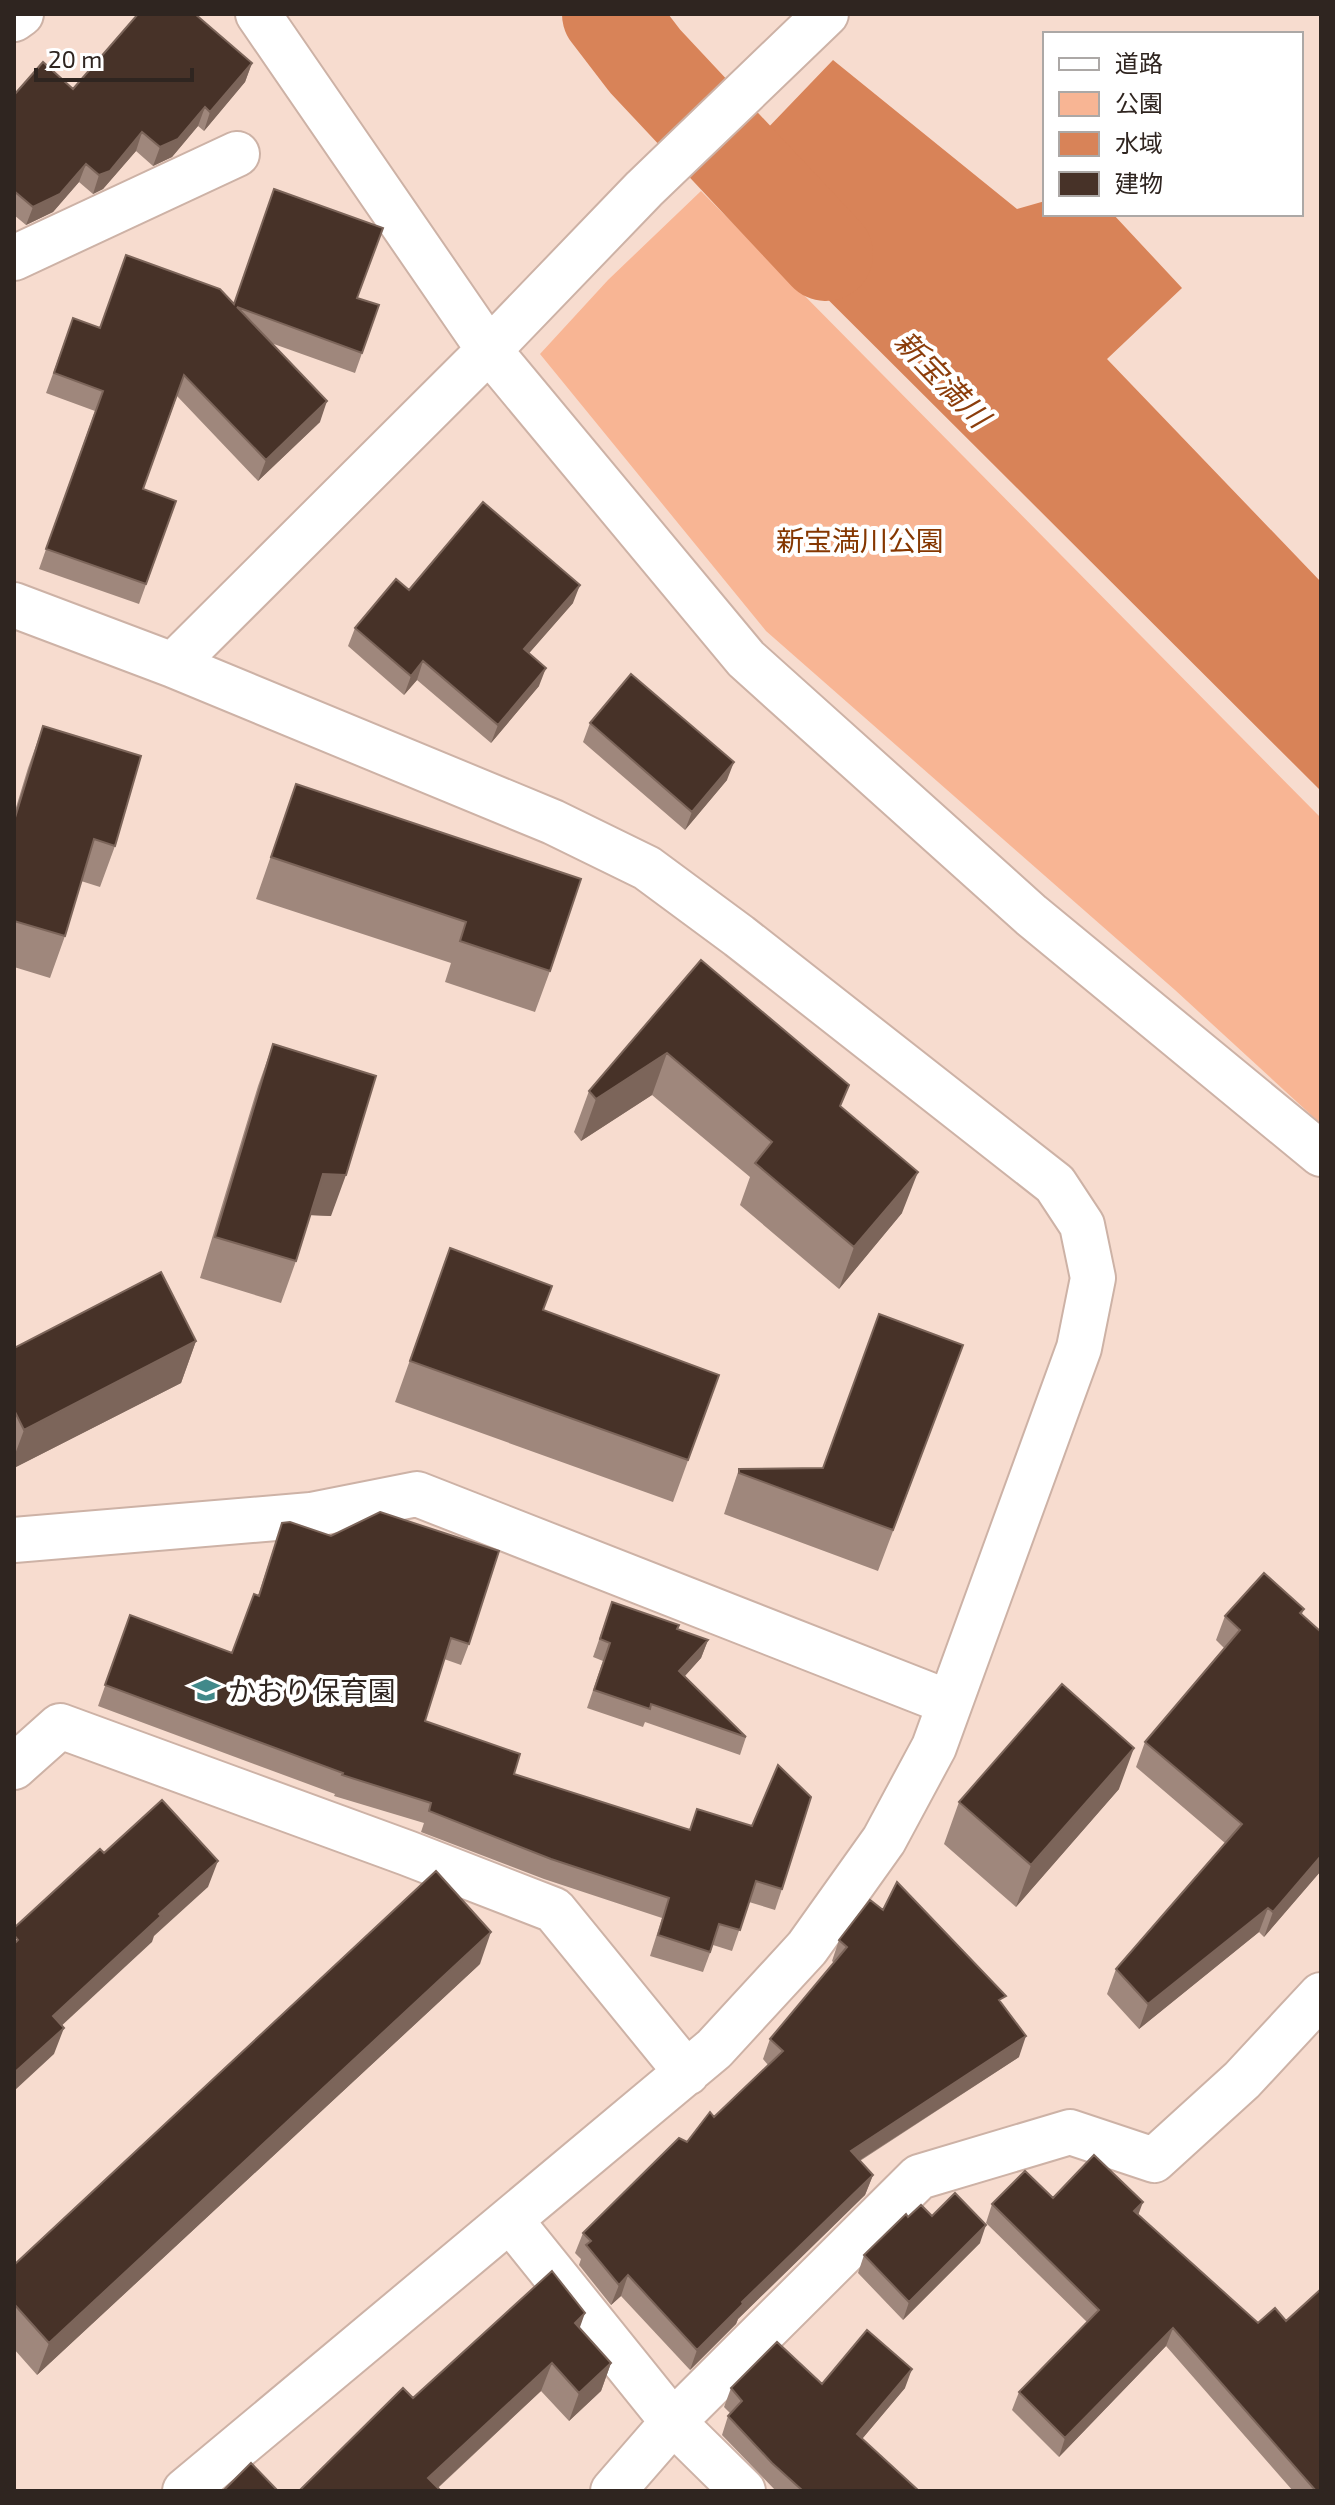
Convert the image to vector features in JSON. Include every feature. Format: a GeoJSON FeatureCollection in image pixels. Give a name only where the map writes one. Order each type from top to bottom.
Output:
{"type":"FeatureCollection","features":[{"type":"Feature","properties":{"kind":"street"},"geometry":{"type":"LineString","coordinates":[[14,19],[21,14]]}},
{"type":"Feature","properties":{"kind":"street"},"geometry":{"type":"LineString","coordinates":[[258,14],[489,350],[746,659],[1031,915],[1321,1154]]}},
{"type":"Feature","properties":{"kind":"street"},"geometry":{"type":"LineString","coordinates":[[173,665],[489,350],[644,189],[826,14]]}},
{"type":"Feature","properties":{"kind":"street"},"geometry":{"type":"LineString","coordinates":[[14,258],[237,154]]}},
{"type":"Feature","properties":{"kind":"street"},"geometry":{"type":"LineString","coordinates":[[14,605],[173,665],[553,822],[647,868],[739,936],[1055,1184],[1082,1225],[1093,1278],[1079,1348],[934,1747],[884,1840],[807,1948],[714,2049],[687,2073],[185,2491]]}},
{"type":"Feature","properties":{"kind":"street"},"geometry":{"type":"LineString","coordinates":[[14,1540],[311,1515],[417,1494],[950,1703]]}},
{"type":"Feature","properties":{"kind":"street"},"geometry":{"type":"LineString","coordinates":[[14,1767],[60,1726],[554,1910],[687,2073]]}},
{"type":"Feature","properties":{"kind":"street"},"geometry":{"type":"LineString","coordinates":[[613,2491],[673,2422],[919,2177],[1070,2132],[1154,2160],[1242,2080],[1321,1995]]}},
{"type":"Feature","properties":{"kind":"street"},"geometry":{"type":"LineString","coordinates":[[511,2221],[673,2422],[743,2491]]}},
{"type":"Feature","properties":{"kind":"green space","name":"新宝満川公園"},"geometry":{"type":"Polygon","coordinates":[[[701,191],[1321,818],[1321,1124],[1175,990],[766,631],[540,354],[608,280],[701,191]]]}},
{"type":"Feature","properties":{"kind":"water"},"geometry":{"type":"Polygon","coordinates":[[[833,60],[1017,209],[1043,202],[1043,216],[1115,216],[1182,288],[1107,359],[1321,582],[1321,791],[713,185],[833,60]]]}},
{"type":"Feature","properties":{"kind":"building"},"geometry":{"type":"Polygon","coordinates":[[[138,14],[195,14],[252,63],[210,112],[205,107],[178,139],[160,147],[142,132],[110,171],[99,175],[86,164],[60,194],[33,207],[14,191],[14,95],[43,62],[73,89],[138,14]]]}},
{"type":"Feature","properties":{"kind":"building"},"geometry":{"type":"Polygon","coordinates":[[[274,189],[383,228],[357,298],[379,305],[362,353],[237,307],[327,401],[266,460],[184,375],[143,489],[176,501],[146,584],[46,549],[103,391],[54,373],[73,318],[100,328],[126,255],[220,289],[234,304],[274,189]]]}},
{"type":"Feature","properties":{"kind":"building"},"geometry":{"type":"Polygon","coordinates":[[[483,502],[580,585],[524,649],[546,668],[498,725],[423,661],[411,676],[355,628],[396,579],[409,590],[483,502]]]}},
{"type":"Feature","properties":{"kind":"building"},"geometry":{"type":"Polygon","coordinates":[[[631,674],[734,762],[692,812],[590,723],[631,674]]]}},
{"type":"Feature","properties":{"kind":"building"},"geometry":{"type":"Polygon","coordinates":[[[43,726],[141,756],[115,846],[94,839],[65,936],[14,921],[14,821],[43,726]]]}},
{"type":"Feature","properties":{"kind":"building"},"geometry":{"type":"Polygon","coordinates":[[[296,784],[581,879],[550,971],[460,941],[466,922],[271,857],[296,784]]]}},
{"type":"Feature","properties":{"kind":"building"},"geometry":{"type":"Polygon","coordinates":[[[701,960],[849,1085],[840,1106],[918,1172],[854,1247],[755,1163],[772,1142],[667,1053],[596,1099],[589,1091],[701,960]]]}},
{"type":"Feature","properties":{"kind":"building"},"geometry":{"type":"Polygon","coordinates":[[[273,1044],[376,1076],[346,1175],[323,1174],[296,1261],[215,1237],[273,1044]]]}},
{"type":"Feature","properties":{"kind":"building"},"geometry":{"type":"Polygon","coordinates":[[[450,1248],[552,1286],[543,1310],[719,1375],[688,1460],[410,1361],[450,1248]]]}},
{"type":"Feature","properties":{"kind":"building"},"geometry":{"type":"Polygon","coordinates":[[[161,1272],[196,1341],[24,1430],[14,1410],[14,1348],[161,1272]]]}},
{"type":"Feature","properties":{"kind":"building"},"geometry":{"type":"Polygon","coordinates":[[[879,1314],[963,1345],[893,1530],[739,1473],[739,1469],[823,1468],[879,1314]]]}},
{"type":"Feature","properties":{"kind":"building"},"geometry":{"type":"Polygon","coordinates":[[[380,1512],[499,1551],[469,1644],[451,1638],[425,1721],[520,1754],[514,1774],[690,1830],[697,1809],[752,1826],[778,1765],[811,1797],[782,1889],[756,1881],[740,1930],[719,1924],[710,1952],[658,1935],[669,1898],[551,1859],[429,1811],[431,1803],[342,1775],[105,1685],[130,1615],[232,1653],[254,1594],[259,1596],[282,1523],[290,1522],[331,1536],[380,1512]]]}},
{"type":"Feature","properties":{"kind":"building"},"geometry":{"type":"Polygon","coordinates":[[[1264,1573],[1304,1609],[1300,1613],[1321,1632],[1321,1856],[1273,1912],[1268,1908],[1148,2004],[1116,1969],[1242,1824],[1145,1742],[1240,1630],[1225,1616],[1264,1573]]]}},
{"type":"Feature","properties":{"kind":"building"},"geometry":{"type":"Polygon","coordinates":[[[612,1602],[679,1625],[677,1629],[708,1640],[679,1671],[746,1737],[651,1704],[650,1709],[594,1690],[610,1643],[600,1639],[612,1602]]]}},
{"type":"Feature","properties":{"kind":"building"},"geometry":{"type":"Polygon","coordinates":[[[1062,1684],[1134,1748],[1031,1865],[959,1802],[1062,1684]]]}},
{"type":"Feature","properties":{"kind":"building"},"geometry":{"type":"Polygon","coordinates":[[[162,1800],[218,1861],[53,2016],[64,2028],[14,2073],[14,1944],[18,1940],[14,1928],[100,1849],[104,1853],[162,1800]]]}},
{"type":"Feature","properties":{"kind":"building"},"geometry":{"type":"Polygon","coordinates":[[[436,1871],[491,1932],[49,2343],[14,2304],[14,2265],[436,1871]]]}},
{"type":"Feature","properties":{"kind":"building"},"geometry":{"type":"Polygon","coordinates":[[[897,1882],[1006,1996],[999,2000],[1026,2036],[851,2151],[873,2175],[697,2350],[628,2275],[619,2285],[586,2245],[591,2241],[583,2233],[679,2138],[687,2142],[710,2112],[714,2117],[783,2051],[770,2039],[847,1947],[839,1940],[870,1900],[883,1910],[897,1882]]]}},
{"type":"Feature","properties":{"kind":"building"},"geometry":{"type":"Polygon","coordinates":[[[1094,2155],[1143,2202],[1134,2211],[1258,2323],[1275,2308],[1286,2321],[1321,2289],[1321,2491],[1316,2491],[1173,2328],[1065,2438],[1019,2392],[1099,2310],[992,2204],[1025,2171],[1053,2198],[1094,2155]]]}},
{"type":"Feature","properties":{"kind":"building"},"geometry":{"type":"Polygon","coordinates":[[[955,2193],[986,2225],[909,2302],[864,2255],[906,2214],[908,2217],[921,2205],[932,2216],[955,2193]]]}},
{"type":"Feature","properties":{"kind":"building"},"geometry":{"type":"Polygon","coordinates":[[[552,2271],[585,2313],[575,2323],[611,2363],[579,2393],[552,2363],[428,2478],[441,2491],[299,2491],[403,2388],[413,2398],[552,2271]]]}},
{"type":"Feature","properties":{"kind":"building"},"geometry":{"type":"Polygon","coordinates":[[[867,2330],[912,2369],[857,2434],[919,2491],[803,2491],[728,2416],[742,2401],[731,2388],[777,2342],[822,2384],[867,2330]]]}},
{"type":"Feature","properties":{"kind":"building"},"geometry":{"type":"Polygon","coordinates":[[[251,2463],[278,2491],[223,2491],[251,2463]]]}},
{"type":"Feature","properties":{"kind":"waterway","name":"新宝満川"},"geometry":{"type":"LineString","coordinates":[[609,14],[645,61],[826,254]]}},
{"type":"Feature","properties":{"kind":"place","name":"かおり保育園"},"geometry":{"type":"Point","coordinates":[206,1690]}}]}
